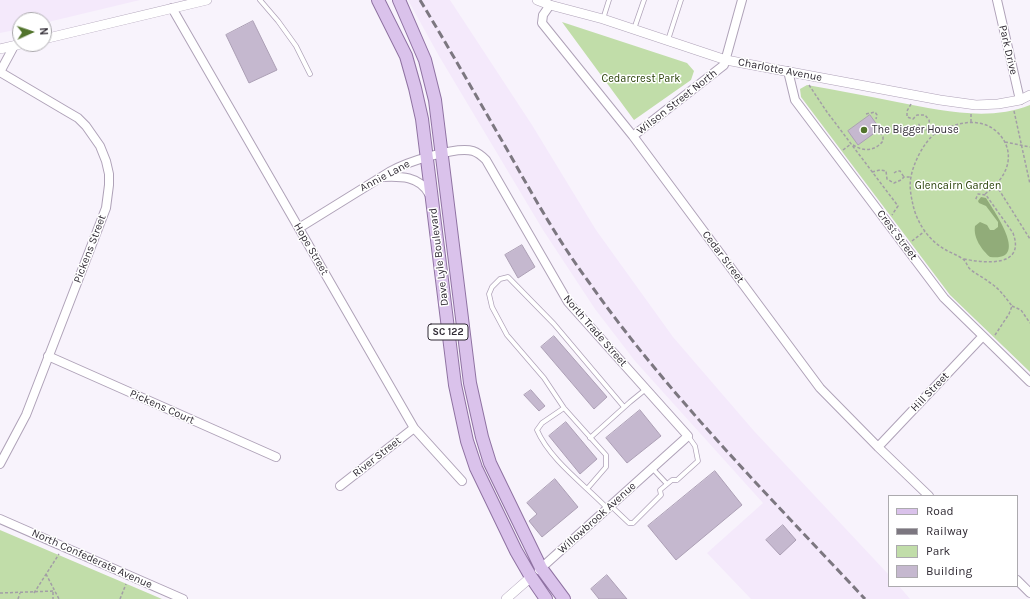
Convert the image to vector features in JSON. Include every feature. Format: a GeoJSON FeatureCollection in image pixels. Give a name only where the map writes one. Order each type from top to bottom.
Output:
{"type":"FeatureCollection","features":[{"type":"Feature","properties":{"kind":"main road","name":"Dave Lyle Boulevard"},"geometry":{"type":"LineString","coordinates":[[378,0],[406,56],[422,119],[455,385],[467,441],[476,468],[516,551],[546,599]]}},
{"type":"Feature","properties":{"kind":"main road","name":"Dave Lyle Boulevard"},"geometry":{"type":"LineString","coordinates":[[399,0],[423,54],[431,79],[439,123],[470,383],[482,437],[490,463],[541,568],[564,599]]}},
{"type":"Feature","properties":{"kind":"street"},"geometry":{"type":"LineString","coordinates":[[52,37],[207,0]]}},
{"type":"Feature","properties":{"kind":"street","name":"Charlotte Avenue"},"geometry":{"type":"LineString","coordinates":[[537,0],[550,5],[603,19],[726,60],[788,72],[940,100],[976,105],[998,104],[1015,101],[1030,95]]}},
{"type":"Feature","properties":{"kind":"street","name":"Wilson Street North"},"geometry":{"type":"LineString","coordinates":[[633,136],[724,64],[742,0]]}},
{"type":"Feature","properties":{"kind":"street","name":"Park Drive"},"geometry":{"type":"LineString","coordinates":[[997,0],[1015,101]]}},
{"type":"Feature","properties":{"kind":"street","name":"Cedar Street"},"geometry":{"type":"LineString","coordinates":[[550,5],[544,15],[542,23],[633,136],[820,388],[928,495]]}},
{"type":"Feature","properties":{"kind":"street","name":"Hope Street"},"geometry":{"type":"LineString","coordinates":[[172,8],[414,428],[462,481]]}},
{"type":"Feature","properties":{"kind":"street"},"geometry":{"type":"LineString","coordinates":[[0,49],[12,46]]}},
{"type":"Feature","properties":{"kind":"street"},"geometry":{"type":"LineString","coordinates":[[0,72],[13,52]]}},
{"type":"Feature","properties":{"kind":"street","name":"Pickens Street"},"geometry":{"type":"LineString","coordinates":[[0,72],[82,122],[100,146],[109,174],[106,208],[26,415],[0,464]]}},
{"type":"Feature","properties":{"kind":"street","name":"Crest Street"},"geometry":{"type":"LineString","coordinates":[[788,72],[795,100],[944,298],[982,337],[1030,382]]}},
{"type":"Feature","properties":{"kind":"street","name":"Annie Lane"},"geometry":{"type":"LineString","coordinates":[[299,228],[404,164],[427,157],[460,151],[473,151],[482,155],[494,174]]}},
{"type":"Feature","properties":{"kind":"street","name":"North Trade Street"},"geometry":{"type":"LineString","coordinates":[[494,174],[568,302],[688,436]]}},
{"type":"Feature","properties":{"kind":"street"},"geometry":{"type":"LineString","coordinates":[[381,177],[399,177],[416,180],[426,188],[432,200]]}},
{"type":"Feature","properties":{"kind":"street","name":"Hill Street"},"geometry":{"type":"LineString","coordinates":[[878,447],[982,337]]}},
{"type":"Feature","properties":{"kind":"street","name":"Pickens Court"},"geometry":{"type":"LineString","coordinates":[[48,356],[276,458]]}},
{"type":"Feature","properties":{"kind":"street","name":"River Street"},"geometry":{"type":"LineString","coordinates":[[340,486],[414,428]]}},
{"type":"Feature","properties":{"kind":"street","name":"Willowbrook Avenue"},"geometry":{"type":"LineString","coordinates":[[506,599],[688,436]]}},
{"type":"Feature","properties":{"kind":"street","name":"North Confederate Avenue"},"geometry":{"type":"LineString","coordinates":[[0,519],[183,599]]}},
{"type":"Feature","properties":{"kind":"street"},"geometry":{"type":"LineString","coordinates":[[1018,581],[1030,593]]}},
{"type":"Feature","properties":{"kind":"lane"},"geometry":{"type":"LineString","coordinates":[[260,0],[278,21],[296,46],[310,74]]}},
{"type":"Feature","properties":{"kind":"lane"},"geometry":{"type":"LineString","coordinates":[[603,19],[609,0]]}},
{"type":"Feature","properties":{"kind":"lane"},"geometry":{"type":"LineString","coordinates":[[634,29],[644,0]]}},
{"type":"Feature","properties":{"kind":"lane"},"geometry":{"type":"LineString","coordinates":[[668,41],[681,0]]}},
{"type":"Feature","properties":{"kind":"lane"},"geometry":{"type":"LineString","coordinates":[[587,489],[606,467],[606,455],[564,408],[544,378],[507,335],[492,307],[490,294],[492,287],[500,279],[508,277],[516,284],[554,324],[624,407]]}},
{"type":"Feature","properties":{"kind":"lane"},"geometry":{"type":"LineString","coordinates":[[590,438],[646,389]]}},
{"type":"Feature","properties":{"kind":"lane"},"geometry":{"type":"LineString","coordinates":[[564,408],[542,423],[538,430],[548,450],[587,489],[629,523],[633,523],[661,495],[660,490],[672,480],[677,480],[698,461],[695,446],[688,436]]}},
{"type":"Feature","properties":{"kind":"lane"},"geometry":{"type":"LineString","coordinates":[[652,468],[667,484]]}},
{"type":"Feature","properties":{"kind":"path"},"geometry":{"type":"LineString","coordinates":[[808,83],[827,112],[898,206],[892,215]]}},
{"type":"Feature","properties":{"kind":"path"},"geometry":{"type":"LineString","coordinates":[[1015,101],[1021,146],[1030,184]]}},
{"type":"Feature","properties":{"kind":"path"},"geometry":{"type":"LineString","coordinates":[[912,102],[907,116],[913,119],[917,115],[925,115],[928,117],[931,124],[930,128],[935,134]]}},
{"type":"Feature","properties":{"kind":"path"},"geometry":{"type":"LineString","coordinates":[[866,114],[875,112],[877,115],[876,119]]}},
{"type":"Feature","properties":{"kind":"path"},"geometry":{"type":"LineString","coordinates":[[971,112],[971,122]]}},
{"type":"Feature","properties":{"kind":"path"},"geometry":{"type":"LineString","coordinates":[[974,201],[978,194],[985,194],[996,185],[1004,174],[1009,159],[1005,142],[993,129],[971,122],[952,126],[935,134],[919,155],[910,184],[913,206],[924,231],[937,244],[964,259],[979,262],[998,262],[1011,256],[1016,248],[1013,233],[985,194]]}},
{"type":"Feature","properties":{"kind":"path"},"geometry":{"type":"LineString","coordinates":[[920,123],[920,126],[923,129],[926,130],[930,128]]}},
{"type":"Feature","properties":{"kind":"path"},"geometry":{"type":"LineString","coordinates":[[852,144],[861,149],[873,149],[883,141],[881,134]]}},
{"type":"Feature","properties":{"kind":"path"},"geometry":{"type":"LineString","coordinates":[[1005,142],[1029,147]]}},
{"type":"Feature","properties":{"kind":"path"},"geometry":{"type":"LineString","coordinates":[[872,172],[880,170],[886,171],[887,179],[894,183],[904,177],[911,177]]}},
{"type":"Feature","properties":{"kind":"path"},"geometry":{"type":"LineString","coordinates":[[894,174],[897,171],[900,171],[904,177]]}},
{"type":"Feature","properties":{"kind":"path"},"geometry":{"type":"LineString","coordinates":[[996,185],[1030,239]]}},
{"type":"Feature","properties":{"kind":"path"},"geometry":{"type":"LineString","coordinates":[[905,246],[924,231]]}},
{"type":"Feature","properties":{"kind":"path"},"geometry":{"type":"LineString","coordinates":[[964,259],[970,268],[991,283],[1003,294],[1012,306],[1021,310],[1030,323]]}},
{"type":"Feature","properties":{"kind":"path"},"geometry":{"type":"LineString","coordinates":[[989,343],[1012,306]]}},
{"type":"Feature","properties":{"kind":"path"},"geometry":{"type":"LineString","coordinates":[[34,592],[63,547]]}},
{"type":"Feature","properties":{"kind":"path"},"geometry":{"type":"LineString","coordinates":[[46,574],[54,592],[60,599]]}},
{"type":"Feature","properties":{"kind":"path"},"geometry":{"type":"LineString","coordinates":[[120,599],[130,576]]}},
{"type":"Feature","properties":{"kind":"path"},"geometry":{"type":"LineString","coordinates":[[0,593],[54,592]]}},
{"type":"Feature","properties":{"kind":"path"},"geometry":{"type":"LineString","coordinates":[[53,599],[54,592]]}},
{"type":"Feature","properties":{"kind":"path"},"geometry":{"type":"LineString","coordinates":[[18,599],[21,593]]}},
{"type":"Feature","properties":{"kind":"shaded area"},"geometry":{"type":"Polygon","coordinates":[[[0,0],[140,0],[52,21],[52,12],[12,12],[12,31],[0,33],[0,0]]]}},
{"type":"Feature","properties":{"kind":"shaded area"},"geometry":{"type":"Polygon","coordinates":[[[408,0],[450,0],[532,125],[596,230],[673,337],[754,431],[888,574],[888,587],[900,587],[910,599],[751,599],[707,553],[763,503],[635,361],[595,309],[543,230],[439,56],[408,0]]]}},
{"type":"Feature","properties":{"kind":"shaded area"},"geometry":{"type":"Polygon","coordinates":[[[981,197],[986,198],[1007,235],[1009,245],[1008,252],[1002,257],[990,257],[981,247],[975,235],[975,226],[980,222],[987,225],[990,230],[994,230],[998,227],[998,222],[986,206],[979,203],[978,201],[981,197]]]}},
{"type":"Feature","properties":{"kind":"green space","name":"Cedarcrest Park"},"geometry":{"type":"Polygon","coordinates":[[[562,22],[687,63],[694,71],[691,80],[634,120],[562,22]]]}},
{"type":"Feature","properties":{"kind":"green space","name":"Glencairn Garden"},"geometry":{"type":"Polygon","coordinates":[[[807,85],[964,113],[998,113],[1030,105],[1030,372],[950,295],[801,97],[800,89],[807,85]]]}},
{"type":"Feature","properties":{"kind":"green space"},"geometry":{"type":"Polygon","coordinates":[[[0,530],[162,599],[0,599],[0,530]]]}},
{"type":"Feature","properties":{"kind":"building"},"geometry":{"type":"Polygon","coordinates":[[[253,21],[277,70],[249,83],[226,35],[253,21]]]}},
{"type":"Feature","properties":{"kind":"building","name":"The Bigger House"},"geometry":{"type":"Polygon","coordinates":[[[870,115],[880,129],[858,145],[848,131],[870,115]]]}},
{"type":"Feature","properties":{"kind":"building"},"geometry":{"type":"Polygon","coordinates":[[[522,245],[535,267],[518,278],[505,255],[522,245]]]}},
{"type":"Feature","properties":{"kind":"building"},"geometry":{"type":"Polygon","coordinates":[[[554,336],[607,397],[594,409],[541,347],[554,336]]]}},
{"type":"Feature","properties":{"kind":"building"},"geometry":{"type":"Polygon","coordinates":[[[531,390],[545,406],[539,411],[524,395],[531,390]]]}},
{"type":"Feature","properties":{"kind":"building"},"geometry":{"type":"Polygon","coordinates":[[[640,410],[661,436],[627,463],[606,438],[640,410]]]}},
{"type":"Feature","properties":{"kind":"building"},"geometry":{"type":"Polygon","coordinates":[[[566,422],[597,459],[580,474],[549,436],[566,422]]]}},
{"type":"Feature","properties":{"kind":"building"},"geometry":{"type":"Polygon","coordinates":[[[715,471],[742,505],[676,560],[648,526],[715,471]]]}},
{"type":"Feature","properties":{"kind":"building"},"geometry":{"type":"Polygon","coordinates":[[[555,479],[578,507],[542,537],[529,521],[537,514],[527,503],[555,479]]]}},
{"type":"Feature","properties":{"kind":"building"},"geometry":{"type":"Polygon","coordinates":[[[783,525],[796,540],[780,555],[766,540],[783,525]]]}},
{"type":"Feature","properties":{"kind":"building"},"geometry":{"type":"Polygon","coordinates":[[[607,575],[627,599],[599,599],[591,589],[607,575]]]}},
{"type":"Feature","properties":{"kind":"railway"},"geometry":{"type":"LineString","coordinates":[[420,0],[549,222],[578,267],[619,323],[686,405],[865,599]]}},
{"type":"Feature","properties":{"kind":"place","name":"The Bigger House"},"geometry":{"type":"Point","coordinates":[864,130]}}]}
